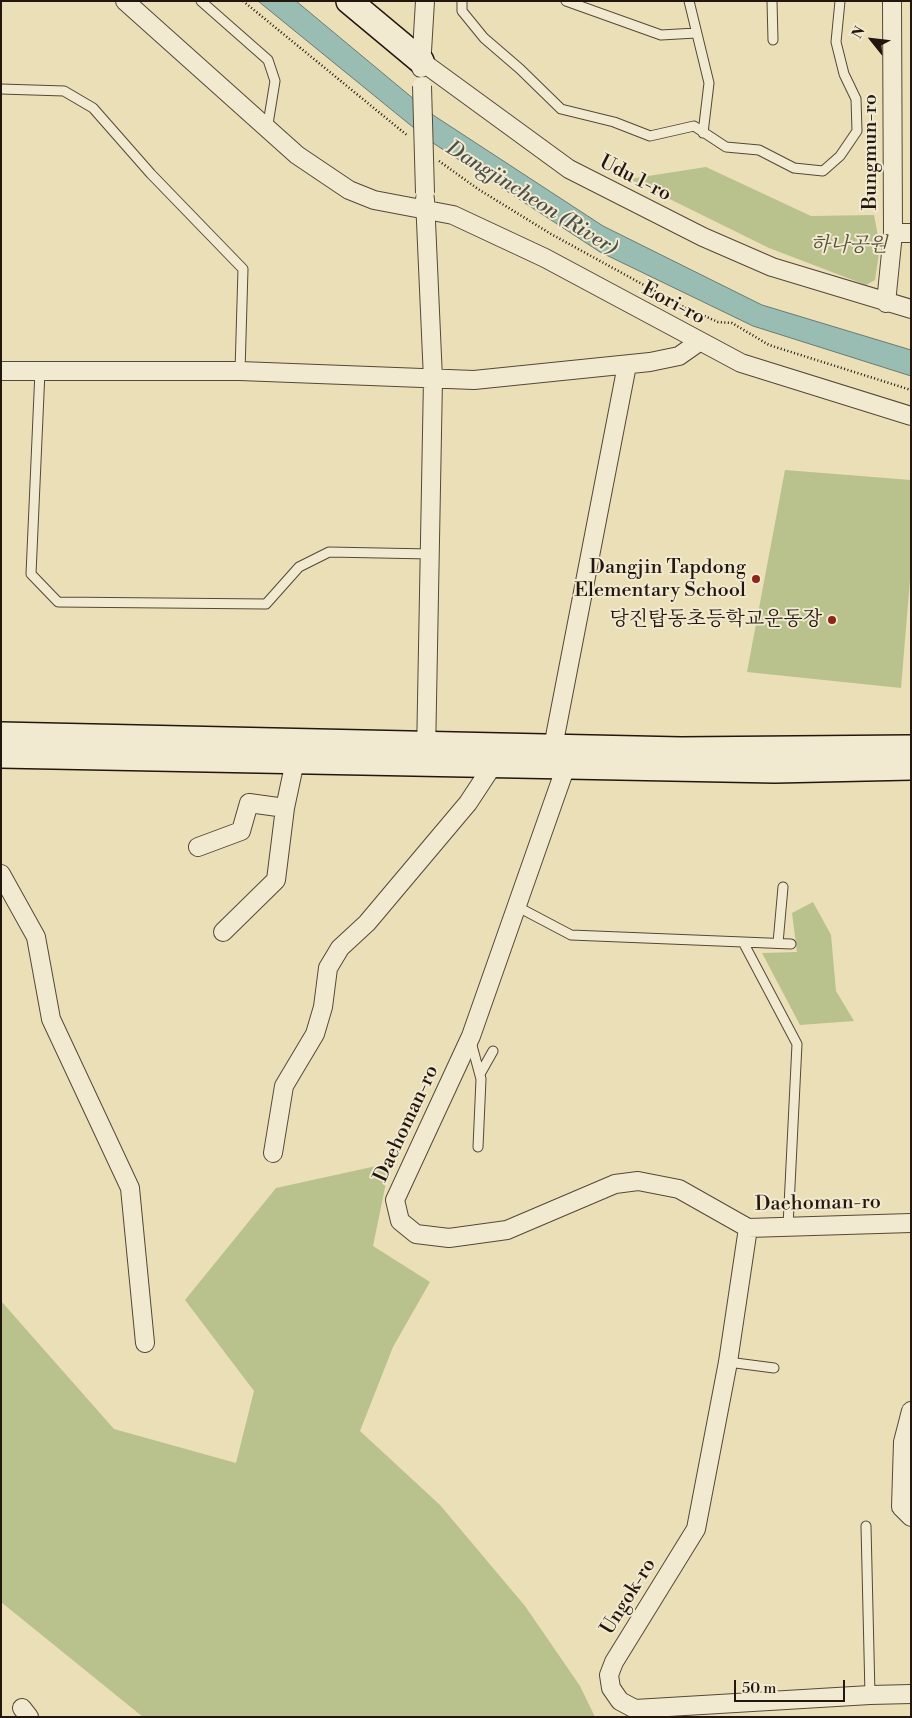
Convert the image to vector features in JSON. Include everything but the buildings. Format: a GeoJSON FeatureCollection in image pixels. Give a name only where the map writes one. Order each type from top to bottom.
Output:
{"type":"FeatureCollection","features":[{"type":"Feature","properties":{"kind":"main road"},"geometry":{"type":"LineString","coordinates":[[349,1],[421,74]]}},
{"type":"Feature","properties":{"kind":"main road"},"geometry":{"type":"LineString","coordinates":[[1,735],[426,754],[559,757],[775,770],[911,767]]}},
{"type":"Feature","properties":{"kind":"main road"},"geometry":{"type":"LineString","coordinates":[[1,755],[295,761],[426,754],[493,765],[559,757],[681,750],[911,748]]}},
{"type":"Feature","properties":{"kind":"street","name":"Eori-ro"},"geometry":{"type":"LineString","coordinates":[[125,1],[267,130],[297,155],[348,190],[374,200],[425,202],[537,254],[741,363],[911,416]]}},
{"type":"Feature","properties":{"kind":"street"},"geometry":{"type":"LineString","coordinates":[[424,1],[421,74],[433,379],[426,754]]}},
{"type":"Feature","properties":{"kind":"street","name":"Bungmun-ro"},"geometry":{"type":"LineString","coordinates":[[886,303],[893,233],[892,1]]}},
{"type":"Feature","properties":{"kind":"street","name":"Udu 1-ro"},"geometry":{"type":"LineString","coordinates":[[421,74],[569,169],[703,237],[772,267],[911,309]]}},
{"type":"Feature","properties":{"kind":"street"},"geometry":{"type":"LineString","coordinates":[[893,233],[911,233]]}},
{"type":"Feature","properties":{"kind":"street"},"geometry":{"type":"LineString","coordinates":[[1,371],[240,370],[474,380],[627,366],[679,356],[699,342]]}},
{"type":"Feature","properties":{"kind":"street","name":"Daehoman-ro"},"geometry":{"type":"LineString","coordinates":[[627,366],[559,757],[516,906],[470,1038],[394,1200],[400,1221],[416,1234],[449,1238],[507,1230],[615,1184],[638,1181],[680,1188],[748,1228],[911,1223]]}},
{"type":"Feature","properties":{"kind":"street"},"geometry":{"type":"LineString","coordinates":[[223,932],[276,880],[285,808],[295,761]]}},
{"type":"Feature","properties":{"kind":"street"},"geometry":{"type":"LineString","coordinates":[[273,1153],[284,1086],[316,1034],[323,1007],[328,968],[340,948],[367,923],[468,803],[493,765]]}},
{"type":"Feature","properties":{"kind":"street"},"geometry":{"type":"LineString","coordinates":[[198,847],[241,832],[249,803],[285,808]]}},
{"type":"Feature","properties":{"kind":"street"},"geometry":{"type":"LineString","coordinates":[[1,874],[36,937],[51,1019],[130,1188],[145,1343]]}},
{"type":"Feature","properties":{"kind":"street","name":"Ungok-ro"},"geometry":{"type":"LineString","coordinates":[[748,1228],[728,1362],[696,1529],[614,1662],[609,1675],[611,1688],[620,1701],[634,1709],[911,1694]]}},
{"type":"Feature","properties":{"kind":"street"},"geometry":{"type":"LineString","coordinates":[[911,1411],[903,1442],[901,1507],[911,1517]]}},
{"type":"Feature","properties":{"kind":"lane"},"geometry":{"type":"LineString","coordinates":[[201,1],[268,60],[275,81],[267,130]]}},
{"type":"Feature","properties":{"kind":"lane"},"geometry":{"type":"LineString","coordinates":[[462,1],[462,11],[484,38],[520,68],[561,108],[614,122],[650,136],[694,126],[726,147],[759,150],[794,168],[823,171],[840,156],[857,131],[856,99],[844,74],[836,42],[840,1]]}},
{"type":"Feature","properties":{"kind":"lane"},"geometry":{"type":"LineString","coordinates":[[566,1],[661,34],[696,33]]}},
{"type":"Feature","properties":{"kind":"lane"},"geometry":{"type":"LineString","coordinates":[[689,1],[709,83],[703,133]]}},
{"type":"Feature","properties":{"kind":"lane"},"geometry":{"type":"LineString","coordinates":[[772,1],[774,40]]}},
{"type":"Feature","properties":{"kind":"lane"},"geometry":{"type":"LineString","coordinates":[[1,89],[64,92],[93,108],[151,174],[243,269],[240,370]]}},
{"type":"Feature","properties":{"kind":"lane"},"geometry":{"type":"LineString","coordinates":[[40,371],[31,574],[58,602],[266,604],[299,567],[329,552],[430,554]]}},
{"type":"Feature","properties":{"kind":"lane"},"geometry":{"type":"LineString","coordinates":[[778,943],[783,887]]}},
{"type":"Feature","properties":{"kind":"lane"},"geometry":{"type":"LineString","coordinates":[[516,906],[571,935],[790,944]]}},
{"type":"Feature","properties":{"kind":"lane"},"geometry":{"type":"LineString","coordinates":[[743,942],[797,1044],[788,1226]]}},
{"type":"Feature","properties":{"kind":"lane"},"geometry":{"type":"LineString","coordinates":[[470,1038],[480,1074],[478,1147]]}},
{"type":"Feature","properties":{"kind":"lane"},"geometry":{"type":"LineString","coordinates":[[480,1074],[493,1051]]}},
{"type":"Feature","properties":{"kind":"lane"},"geometry":{"type":"LineString","coordinates":[[728,1362],[774,1368]]}},
{"type":"Feature","properties":{"kind":"lane"},"geometry":{"type":"LineString","coordinates":[[866,1526],[870,1695]]}},
{"type":"Feature","properties":{"kind":"path"},"geometry":{"type":"LineString","coordinates":[[243,1],[413,140]]}},
{"type":"Feature","properties":{"kind":"path"},"geometry":{"type":"LineString","coordinates":[[435,158],[478,190],[551,234],[682,306],[718,322],[732,323],[768,345],[911,390]]}},
{"type":"Feature","properties":{"kind":"green space","name":"하나공원"},"geometry":{"type":"Polygon","coordinates":[[[706,167],[811,216],[874,215],[880,246],[875,280],[866,285],[769,248],[629,179],[706,167]]]}},
{"type":"Feature","properties":{"kind":"green space","name":"당진탑동초등학교운동장"},"geometry":{"type":"Polygon","coordinates":[[[785,470],[911,480],[911,568],[901,688],[747,672],[785,470]]]}},
{"type":"Feature","properties":{"kind":"green space"},"geometry":{"type":"Polygon","coordinates":[[[813,902],[831,935],[836,991],[854,1021],[800,1025],[762,953],[797,952],[792,913],[813,902]]]}},
{"type":"Feature","properties":{"kind":"green space"},"geometry":{"type":"Polygon","coordinates":[[[390,1163],[373,1246],[430,1282],[393,1347],[360,1431],[440,1505],[525,1606],[580,1686],[595,1717],[143,1717],[1,1602],[1,1301],[114,1429],[236,1463],[254,1391],[185,1300],[276,1188],[390,1163]]]}},
{"type":"Feature","properties":{"kind":"water","name":"Dangjincheon (River)"},"geometry":{"type":"Polygon","coordinates":[[[258,1],[296,1],[433,115],[603,226],[762,305],[911,350],[911,376],[753,326],[600,252],[430,141],[258,1]]]}},
{"type":"Feature","properties":{"kind":"place","name":"Dangjin Tapdong Elementary School"},"geometry":{"type":"Point","coordinates":[756,579]}},
{"type":"Feature","properties":{"kind":"place","name":"당진탑동초등학교운동장"},"geometry":{"type":"Point","coordinates":[832,620]}}]}
